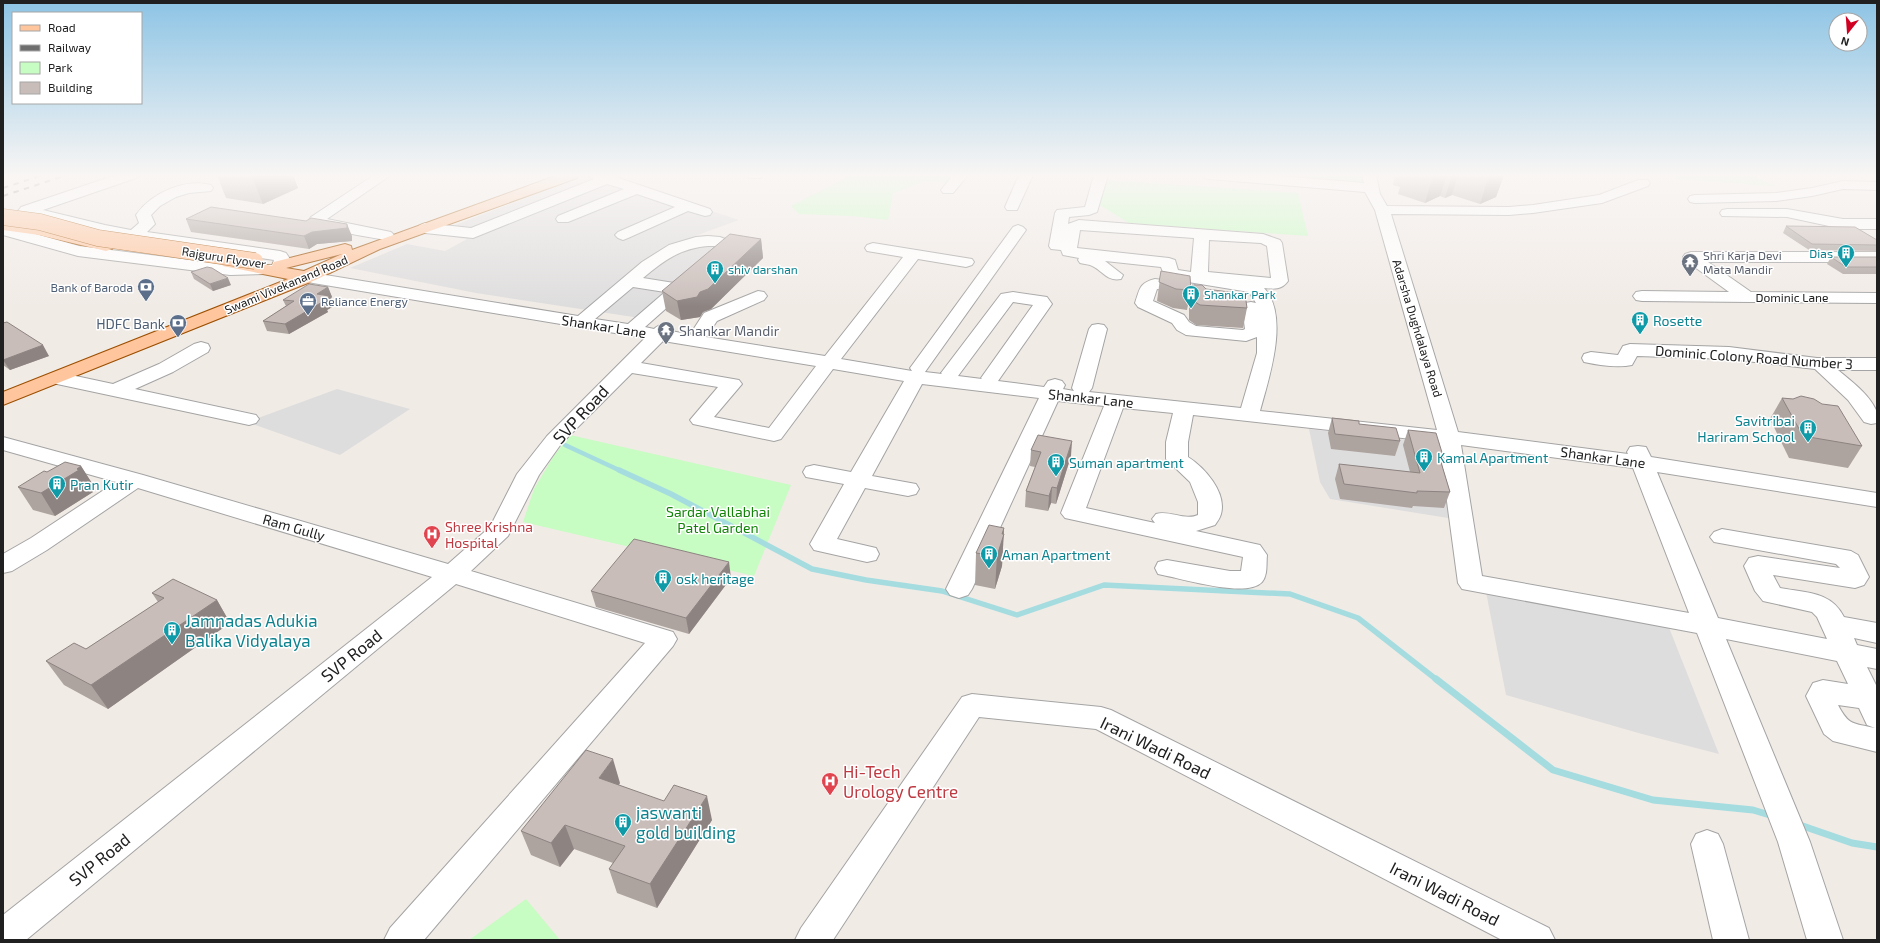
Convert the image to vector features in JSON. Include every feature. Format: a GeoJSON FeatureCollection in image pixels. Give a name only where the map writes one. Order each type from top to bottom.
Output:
{"type":"FeatureCollection","features":[{"type":"Feature","properties":{"kind":"main road","name":"Rajguru Flyover"},"geometry":{"type":"LineString","coordinates":[[12,219],[40,222],[98,238],[262,265]]}},
{"type":"Feature","properties":{"kind":"main road","name":"Swami Vivekanand Road"},"geometry":{"type":"LineString","coordinates":[[3,390],[306,273],[358,246],[431,219]]}},
{"type":"Feature","properties":{"kind":"main road","name":"Swami Vivekanand Road"},"geometry":{"type":"LineString","coordinates":[[3,399],[306,273],[374,246],[450,219]]}},
{"type":"Feature","properties":{"kind":"main road","name":"Rajguru Flyover"},"geometry":{"type":"LineString","coordinates":[[3,224],[40,230],[112,247],[262,265]]}},
{"type":"Feature","properties":{"kind":"main road"},"geometry":{"type":"LineString","coordinates":[[228,302],[262,265],[358,246]]}},
{"type":"Feature","properties":{"kind":"main road"},"geometry":{"type":"LineString","coordinates":[[262,265],[306,273]]}},
{"type":"Feature","properties":{"kind":"street"},"geometry":{"type":"LineString","coordinates":[[3,230],[78,251],[230,270],[262,265],[282,259],[280,256],[105,230],[62,219]]}},
{"type":"Feature","properties":{"kind":"street"},"geometry":{"type":"LineString","coordinates":[[134,235],[147,224],[145,219]]}},
{"type":"Feature","properties":{"kind":"street"},"geometry":{"type":"LineString","coordinates":[[318,219],[316,220],[326,224],[386,235]]}},
{"type":"Feature","properties":{"kind":"street"},"geometry":{"type":"LineString","coordinates":[[425,228],[473,233],[505,219]]}},
{"type":"Feature","properties":{"kind":"street"},"geometry":{"type":"LineString","coordinates":[[623,235],[659,219]]}},
{"type":"Feature","properties":{"kind":"street"},"geometry":{"type":"LineString","coordinates":[[1061,219],[1057,248],[1063,254],[1071,258],[1095,261],[1114,275]]}},
{"type":"Feature","properties":{"kind":"street","name":"Adarsha Dughdalaya Road"},"geometry":{"type":"LineString","coordinates":[[1385,219],[1448,431],[1471,583],[1707,626]]}},
{"type":"Feature","properties":{"kind":"street"},"geometry":{"type":"LineString","coordinates":[[1818,219],[1843,224],[1877,224]]}},
{"type":"Feature","properties":{"kind":"street"},"geometry":{"type":"LineString","coordinates":[[1169,263],[1068,252],[1073,227],[1079,225],[1171,232],[1263,240],[1274,243],[1280,281],[1276,284],[1176,275],[1170,272],[1169,263],[1171,232]]}},
{"type":"Feature","properties":{"kind":"street"},"geometry":{"type":"LineString","coordinates":[[867,554],[822,544],[918,373],[1018,230]]}},
{"type":"Feature","properties":{"kind":"street"},"geometry":{"type":"LineString","coordinates":[[1199,278],[1202,235]]}},
{"type":"Feature","properties":{"kind":"street","name":"SVP Road"},"geometry":{"type":"LineString","coordinates":[[3,937],[452,573],[500,531],[514,500],[532,468],[554,440],[627,366],[653,329],[678,289],[726,247],[726,245],[723,243],[706,241],[674,247],[656,259],[630,281]]}},
{"type":"Feature","properties":{"kind":"street"},"geometry":{"type":"LineString","coordinates":[[873,248],[966,262]]}},
{"type":"Feature","properties":{"kind":"street"},"geometry":{"type":"LineString","coordinates":[[627,366],[732,384],[700,420],[774,435],[831,359],[914,254]]}},
{"type":"Feature","properties":{"kind":"street","name":"Dominic Lane"},"geometry":{"type":"LineString","coordinates":[[1877,258],[1691,258],[1748,297],[1877,298]]}},
{"type":"Feature","properties":{"kind":"street","name":"Shankar Lane"},"geometry":{"type":"LineString","coordinates":[[306,273],[918,373],[1184,408],[1250,410]]}},
{"type":"Feature","properties":{"kind":"street","name":"Shankar Lane"},"geometry":{"type":"LineString","coordinates":[[306,273],[586,316],[653,329],[700,333],[831,359]]}},
{"type":"Feature","properties":{"kind":"street"},"geometry":{"type":"LineString","coordinates":[[1199,278],[1204,280],[1245,285],[1260,289],[1251,307],[1254,329],[1252,333],[1246,336],[1192,331],[1183,326],[1178,319],[1144,304],[1149,287],[1155,284],[1192,288],[1196,290],[1200,296]]}},
{"type":"Feature","properties":{"kind":"street"},"geometry":{"type":"LineString","coordinates":[[586,316],[630,281],[678,289]]}},
{"type":"Feature","properties":{"kind":"street"},"geometry":{"type":"LineString","coordinates":[[700,333],[710,317],[758,296]]}},
{"type":"Feature","properties":{"kind":"street"},"geometry":{"type":"LineString","coordinates":[[1642,296],[1748,297]]}},
{"type":"Feature","properties":{"kind":"street"},"geometry":{"type":"LineString","coordinates":[[951,372],[1006,298],[1013,297],[1041,301],[1043,304],[991,378]]}},
{"type":"Feature","properties":{"kind":"street"},"geometry":{"type":"LineString","coordinates":[[1250,410],[1266,352],[1251,307]]}},
{"type":"Feature","properties":{"kind":"street"},"geometry":{"type":"LineString","coordinates":[[1082,388],[1098,329]]}},
{"type":"Feature","properties":{"kind":"street"},"geometry":{"type":"LineString","coordinates":[[116,390],[166,368],[201,348]]}},
{"type":"Feature","properties":{"kind":"street","name":"Dominic Colony Road Number 3"},"geometry":{"type":"LineString","coordinates":[[1591,358],[1625,361],[1630,350],[1648,350],[1729,353],[1813,363],[1877,364]]}},
{"type":"Feature","properties":{"kind":"street"},"geometry":{"type":"LineString","coordinates":[[1813,363],[1829,384]]}},
{"type":"Feature","properties":{"kind":"street"},"geometry":{"type":"LineString","coordinates":[[1813,363],[1856,396],[1863,404],[1871,418]]}},
{"type":"Feature","properties":{"kind":"street","name":"Shankar Lane"},"geometry":{"type":"LineString","coordinates":[[918,373],[951,372],[1053,390],[1082,388],[1250,410],[1448,431],[1877,490]]}},
{"type":"Feature","properties":{"kind":"street"},"geometry":{"type":"LineString","coordinates":[[1854,372],[1877,372]]}},
{"type":"Feature","properties":{"kind":"street"},"geometry":{"type":"LineString","coordinates":[[56,378],[249,419]]}},
{"type":"Feature","properties":{"kind":"street"},"geometry":{"type":"LineString","coordinates":[[960,589],[1053,390]]}},
{"type":"Feature","properties":{"kind":"street"},"geometry":{"type":"LineString","coordinates":[[1116,400],[1079,502],[1073,513],[1076,515],[1251,552],[1255,555],[1253,576],[1248,580],[1230,580],[1168,568]]}},
{"type":"Feature","properties":{"kind":"street"},"geometry":{"type":"LineString","coordinates":[[1079,502],[1183,523],[1203,523],[1209,518],[1211,509],[1207,494],[1199,477],[1177,459],[1177,442],[1184,408]]}},
{"type":"Feature","properties":{"kind":"street","name":"Ram Gully"},"geometry":{"type":"LineString","coordinates":[[3,443],[452,573],[664,639],[402,940]]}},
{"type":"Feature","properties":{"kind":"street"},"geometry":{"type":"LineString","coordinates":[[1639,457],[1794,842],[1824,940]]}},
{"type":"Feature","properties":{"kind":"street","name":"Shankar Lane"},"geometry":{"type":"LineString","coordinates":[[1639,457],[1877,500]]}},
{"type":"Feature","properties":{"kind":"street"},"geometry":{"type":"LineString","coordinates":[[814,472],[908,489]]}},
{"type":"Feature","properties":{"kind":"street"},"geometry":{"type":"LineString","coordinates":[[3,565],[39,544],[135,480]]}},
{"type":"Feature","properties":{"kind":"street"},"geometry":{"type":"LineString","coordinates":[[1722,537],[1842,557],[1849,561],[1857,576],[1855,579],[1758,564],[1756,566],[1768,591],[1772,595],[1820,605],[1828,612],[1834,625],[1868,681]]}},
{"type":"Feature","properties":{"kind":"street"},"geometry":{"type":"LineString","coordinates":[[1834,625],[1877,633]]}},
{"type":"Feature","properties":{"kind":"street"},"geometry":{"type":"LineString","coordinates":[[1707,626],[1868,681]]}},
{"type":"Feature","properties":{"kind":"street"},"geometry":{"type":"LineString","coordinates":[[1868,681],[1823,691],[1820,696],[1834,726],[1843,733],[1877,740]]}},
{"type":"Feature","properties":{"kind":"street","name":"Irani Wadi Road"},"geometry":{"type":"LineString","coordinates":[[812,940],[972,705],[1101,718],[1537,940]]}},
{"type":"Feature","properties":{"kind":"street"},"geometry":{"type":"LineString","coordinates":[[1707,844],[1731,940]]}},
{"type":"Feature","properties":{"kind":"shaded area"},"geometry":{"type":"Polygon","coordinates":[[[470,219],[736,219],[739,220],[695,236],[708,235],[742,239],[653,320],[476,293],[350,268],[407,244],[445,251],[467,239],[431,234],[470,219]]]}},
{"type":"Feature","properties":{"kind":"shaded area"},"geometry":{"type":"Polygon","coordinates":[[[337,389],[410,409],[340,455],[247,422],[337,389]]]}},
{"type":"Feature","properties":{"kind":"shaded area","name":"Kamal Apartment"},"geometry":{"type":"Polygon","coordinates":[[[1309,429],[1434,443],[1454,519],[1330,499],[1320,482],[1309,429]]]}},
{"type":"Feature","properties":{"kind":"shaded area"},"geometry":{"type":"Polygon","coordinates":[[[1486,592],[1668,625],[1719,754],[1642,734],[1506,695],[1486,592]]]}},
{"type":"Feature","properties":{"kind":"green space"},"geometry":{"type":"Polygon","coordinates":[[[1122,219],[1304,219],[1308,236],[1129,223],[1122,219]]]}},
{"type":"Feature","properties":{"kind":"green space","name":"Sardar Vallabhai Patel Garden"},"geometry":{"type":"Polygon","coordinates":[[[570,435],[791,485],[754,576],[523,522],[534,489],[553,457],[570,435]]]}},
{"type":"Feature","properties":{"kind":"green space"},"geometry":{"type":"Polygon","coordinates":[[[526,899],[560,940],[469,940],[526,899]]]}},
{"type":"Feature","properties":{"kind":"building"},"geometry":{"type":"Polygon","coordinates":[[[186,219],[292,219],[306,221],[309,219],[317,219],[347,224],[347,228],[312,232],[304,236],[186,219]]]}},
{"type":"Feature","properties":{"kind":"building"},"geometry":{"type":"Polygon","coordinates":[[[1786,226],[1855,227],[1877,240],[1877,245],[1812,244],[1786,226]]]}},
{"type":"Feature","properties":{"kind":"building"},"geometry":{"type":"Polygon","coordinates":[[[730,234],[761,239],[708,289],[700,292],[697,297],[677,301],[662,291],[730,234]]]}},
{"type":"Feature","properties":{"kind":"building"},"geometry":{"type":"Polygon","coordinates":[[[1831,257],[1877,257],[1877,267],[1846,267],[1831,257]]]}},
{"type":"Feature","properties":{"kind":"building"},"geometry":{"type":"Polygon","coordinates":[[[207,267],[212,268],[228,278],[210,284],[191,272],[207,267]]]}},
{"type":"Feature","properties":{"kind":"building"},"geometry":{"type":"Polygon","coordinates":[[[1161,271],[1190,276],[1191,290],[1176,289],[1159,282],[1161,271]]]}},
{"type":"Feature","properties":{"kind":"building"},"geometry":{"type":"Polygon","coordinates":[[[309,284],[328,287],[317,294],[330,296],[285,324],[263,321],[294,301],[283,300],[309,284]]]}},
{"type":"Feature","properties":{"kind":"building"},"geometry":{"type":"Polygon","coordinates":[[[1192,285],[1202,285],[1206,289],[1245,294],[1247,308],[1200,305],[1192,300],[1192,285]]]}},
{"type":"Feature","properties":{"kind":"building"},"geometry":{"type":"Polygon","coordinates":[[[7,322],[43,345],[3,360],[3,323],[7,322]]]}},
{"type":"Feature","properties":{"kind":"building"},"geometry":{"type":"Polygon","coordinates":[[[1801,396],[1814,399],[1822,404],[1838,406],[1862,446],[1803,436],[1782,398],[1793,399],[1801,396]]]}},
{"type":"Feature","properties":{"kind":"building"},"geometry":{"type":"Polygon","coordinates":[[[1332,418],[1359,421],[1359,424],[1396,428],[1400,441],[1335,434],[1332,418]]]}},
{"type":"Feature","properties":{"kind":"building"},"geometry":{"type":"Polygon","coordinates":[[[1408,430],[1436,433],[1444,459],[1440,459],[1450,492],[1417,491],[1417,493],[1344,484],[1339,464],[1420,473],[1408,430]]]}},
{"type":"Feature","properties":{"kind":"building"},"geometry":{"type":"Polygon","coordinates":[[[1038,435],[1072,441],[1057,488],[1052,487],[1049,496],[1026,491],[1041,452],[1031,450],[1038,435]]]}},
{"type":"Feature","properties":{"kind":"building"},"geometry":{"type":"Polygon","coordinates":[[[65,462],[81,466],[77,469],[79,470],[41,493],[18,487],[44,471],[47,472],[65,462]]]}},
{"type":"Feature","properties":{"kind":"building"},"geometry":{"type":"Polygon","coordinates":[[[989,525],[1004,528],[1002,534],[1004,534],[997,556],[976,553],[989,525]]]}},
{"type":"Feature","properties":{"kind":"building","name":"osk heritage"},"geometry":{"type":"Polygon","coordinates":[[[634,539],[729,562],[686,618],[591,591],[634,539]]]}},
{"type":"Feature","properties":{"kind":"building"},"geometry":{"type":"Polygon","coordinates":[[[173,579],[217,600],[91,685],[46,661],[74,643],[86,649],[164,598],[152,593],[173,579]]]}},
{"type":"Feature","properties":{"kind":"building"},"geometry":{"type":"Polygon","coordinates":[[[586,750],[613,759],[599,778],[664,801],[674,785],[707,796],[650,884],[609,869],[625,846],[565,825],[551,843],[521,831],[586,750]]]}},
{"type":"Feature","properties":{"kind":"waterway"},"geometry":{"type":"LineString","coordinates":[[565,445],[621,471]]}},
{"type":"Feature","properties":{"kind":"waterway"},"geometry":{"type":"LineString","coordinates":[[619,470],[671,494],[812,569],[866,580],[942,591],[1017,615],[1104,585],[1290,594],[1358,618],[1437,680]]}},
{"type":"Feature","properties":{"kind":"waterway"},"geometry":{"type":"LineString","coordinates":[[1436,679],[1553,770],[1653,800],[1753,810],[1773,816]]}},
{"type":"Feature","properties":{"kind":"waterway"},"geometry":{"type":"LineString","coordinates":[[1797,824],[1852,843],[1877,847]]}},
{"type":"Feature","properties":{"kind":"place","name":"Dias"},"geometry":{"type":"Point","coordinates":[1846,268]}},
{"type":"Feature","properties":{"kind":"place","name":"Shri Karja Devi Mata Mandir"},"geometry":{"type":"Point","coordinates":[1690,277]}},
{"type":"Feature","properties":{"kind":"place","name":"shiv darshan"},"geometry":{"type":"Point","coordinates":[715,284]}},
{"type":"Feature","properties":{"kind":"place","name":"Bank of Baroda"},"geometry":{"type":"Point","coordinates":[146,302]}},
{"type":"Feature","properties":{"kind":"place","name":"Shankar Park"},"geometry":{"type":"Point","coordinates":[1191,309]}},
{"type":"Feature","properties":{"kind":"place","name":"Reliance Energy"},"geometry":{"type":"Point","coordinates":[308,316]}},
{"type":"Feature","properties":{"kind":"place","name":"Rosette"},"geometry":{"type":"Point","coordinates":[1640,335]}},
{"type":"Feature","properties":{"kind":"place","name":"HDFC Bank"},"geometry":{"type":"Point","coordinates":[178,338]}},
{"type":"Feature","properties":{"kind":"place","name":"Shankar Mandir"},"geometry":{"type":"Point","coordinates":[666,345]}},
{"type":"Feature","properties":{"kind":"place","name":"Savitribai Hariram School"},"geometry":{"type":"Point","coordinates":[1808,443]}},
{"type":"Feature","properties":{"kind":"place","name":"Kamal Apartment"},"geometry":{"type":"Point","coordinates":[1424,472]}},
{"type":"Feature","properties":{"kind":"place","name":"Suman apartment"},"geometry":{"type":"Point","coordinates":[1056,477]}},
{"type":"Feature","properties":{"kind":"place","name":"Pran Kutir"},"geometry":{"type":"Point","coordinates":[57,499]}},
{"type":"Feature","properties":{"kind":"place","name":"Shree Krishna Hospital"},"geometry":{"type":"Point","coordinates":[432,549]}},
{"type":"Feature","properties":{"kind":"place","name":"Aman Apartment"},"geometry":{"type":"Point","coordinates":[989,569]}},
{"type":"Feature","properties":{"kind":"place","name":"osk heritage"},"geometry":{"type":"Point","coordinates":[663,593]}},
{"type":"Feature","properties":{"kind":"place","name":"Jamnadas Adukia Balika Vidyalaya"},"geometry":{"type":"Point","coordinates":[172,645]}},
{"type":"Feature","properties":{"kind":"place","name":"Hi-Tech Urology Centre"},"geometry":{"type":"Point","coordinates":[830,796]}},
{"type":"Feature","properties":{"kind":"place","name":"jaswanti gold building"},"geometry":{"type":"Point","coordinates":[623,837]}}]}
